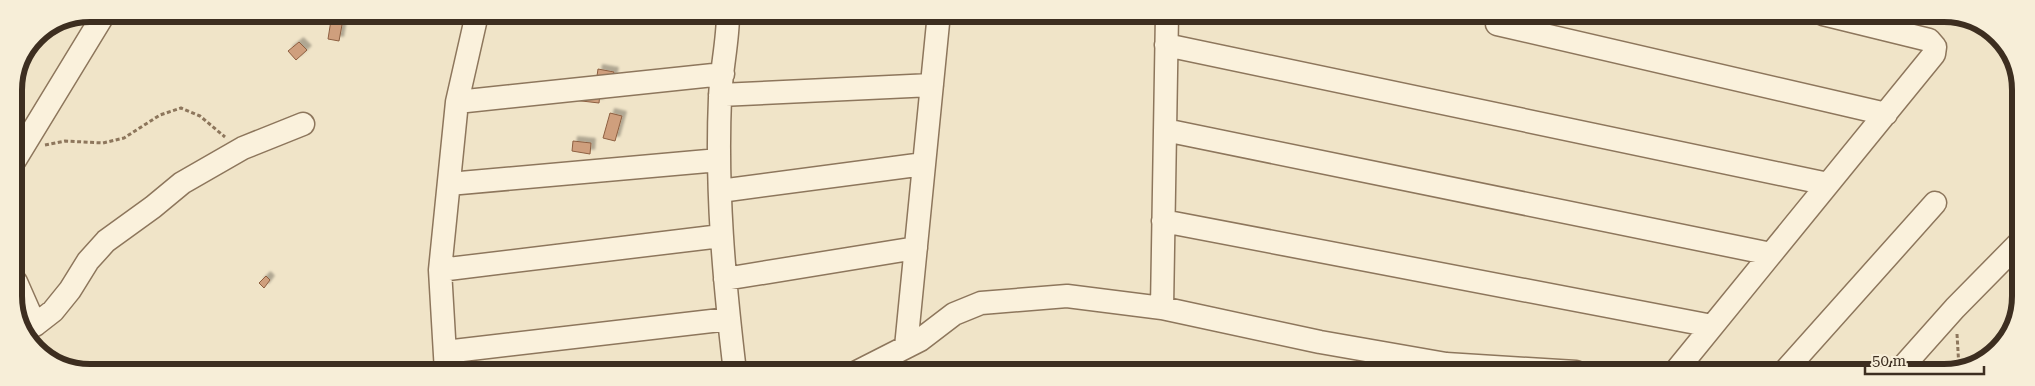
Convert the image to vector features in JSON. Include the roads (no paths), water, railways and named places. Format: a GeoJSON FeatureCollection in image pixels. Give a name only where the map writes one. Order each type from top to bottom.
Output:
{"type":"FeatureCollection","features":[{"type":"Feature","properties":{"kind":"street"},"geometry":{"type":"LineString","coordinates":[[22,148],[99,22]]}},
{"type":"Feature","properties":{"kind":"street"},"geometry":{"type":"LineString","coordinates":[[475,22],[457,102],[440,270],[445,362],[729,319]]}},
{"type":"Feature","properties":{"kind":"street"},"geometry":{"type":"LineString","coordinates":[[727,22],[722,85],[719,160],[721,236],[734,364]]}},
{"type":"Feature","properties":{"kind":"street"},"geometry":{"type":"LineString","coordinates":[[906,348],[938,22]]}},
{"type":"Feature","properties":{"kind":"street"},"geometry":{"type":"LineString","coordinates":[[1162,308],[1167,22]]}},
{"type":"Feature","properties":{"kind":"street"},"geometry":{"type":"LineString","coordinates":[[1681,364],[1934,54],[1934,47],[1929,40],[1856,22]]}},
{"type":"Feature","properties":{"kind":"street"},"geometry":{"type":"LineString","coordinates":[[1497,24],[1886,114]]}},
{"type":"Feature","properties":{"kind":"street"},"geometry":{"type":"LineString","coordinates":[[1166,45],[1828,184]]}},
{"type":"Feature","properties":{"kind":"street"},"geometry":{"type":"LineString","coordinates":[[457,102],[722,85],[932,85]]}},
{"type":"Feature","properties":{"kind":"street"},"geometry":{"type":"LineString","coordinates":[[30,324],[53,311],[70,290],[88,261],[106,241],[182,183],[242,148],[303,124]]}},
{"type":"Feature","properties":{"kind":"street"},"geometry":{"type":"LineString","coordinates":[[1165,130],[1771,254]]}},
{"type":"Feature","properties":{"kind":"street"},"geometry":{"type":"LineString","coordinates":[[449,184],[719,160]]}},
{"type":"Feature","properties":{"kind":"street"},"geometry":{"type":"LineString","coordinates":[[720,191],[924,164]]}},
{"type":"Feature","properties":{"kind":"street"},"geometry":{"type":"LineString","coordinates":[[1791,364],[1935,202]]}},
{"type":"Feature","properties":{"kind":"street"},"geometry":{"type":"LineString","coordinates":[[1163,221],[1712,326]]}},
{"type":"Feature","properties":{"kind":"street"},"geometry":{"type":"LineString","coordinates":[[440,270],[721,236]]}},
{"type":"Feature","properties":{"kind":"street"},"geometry":{"type":"LineString","coordinates":[[725,279],[916,248]]}},
{"type":"Feature","properties":{"kind":"street"},"geometry":{"type":"LineString","coordinates":[[1905,364],[1955,308],[2012,250]]}},
{"type":"Feature","properties":{"kind":"street"},"geometry":{"type":"LineString","coordinates":[[873,364],[920,340],[954,314],[981,303],[1067,296],[1162,308],[1320,342],[1446,364]]}}]}
